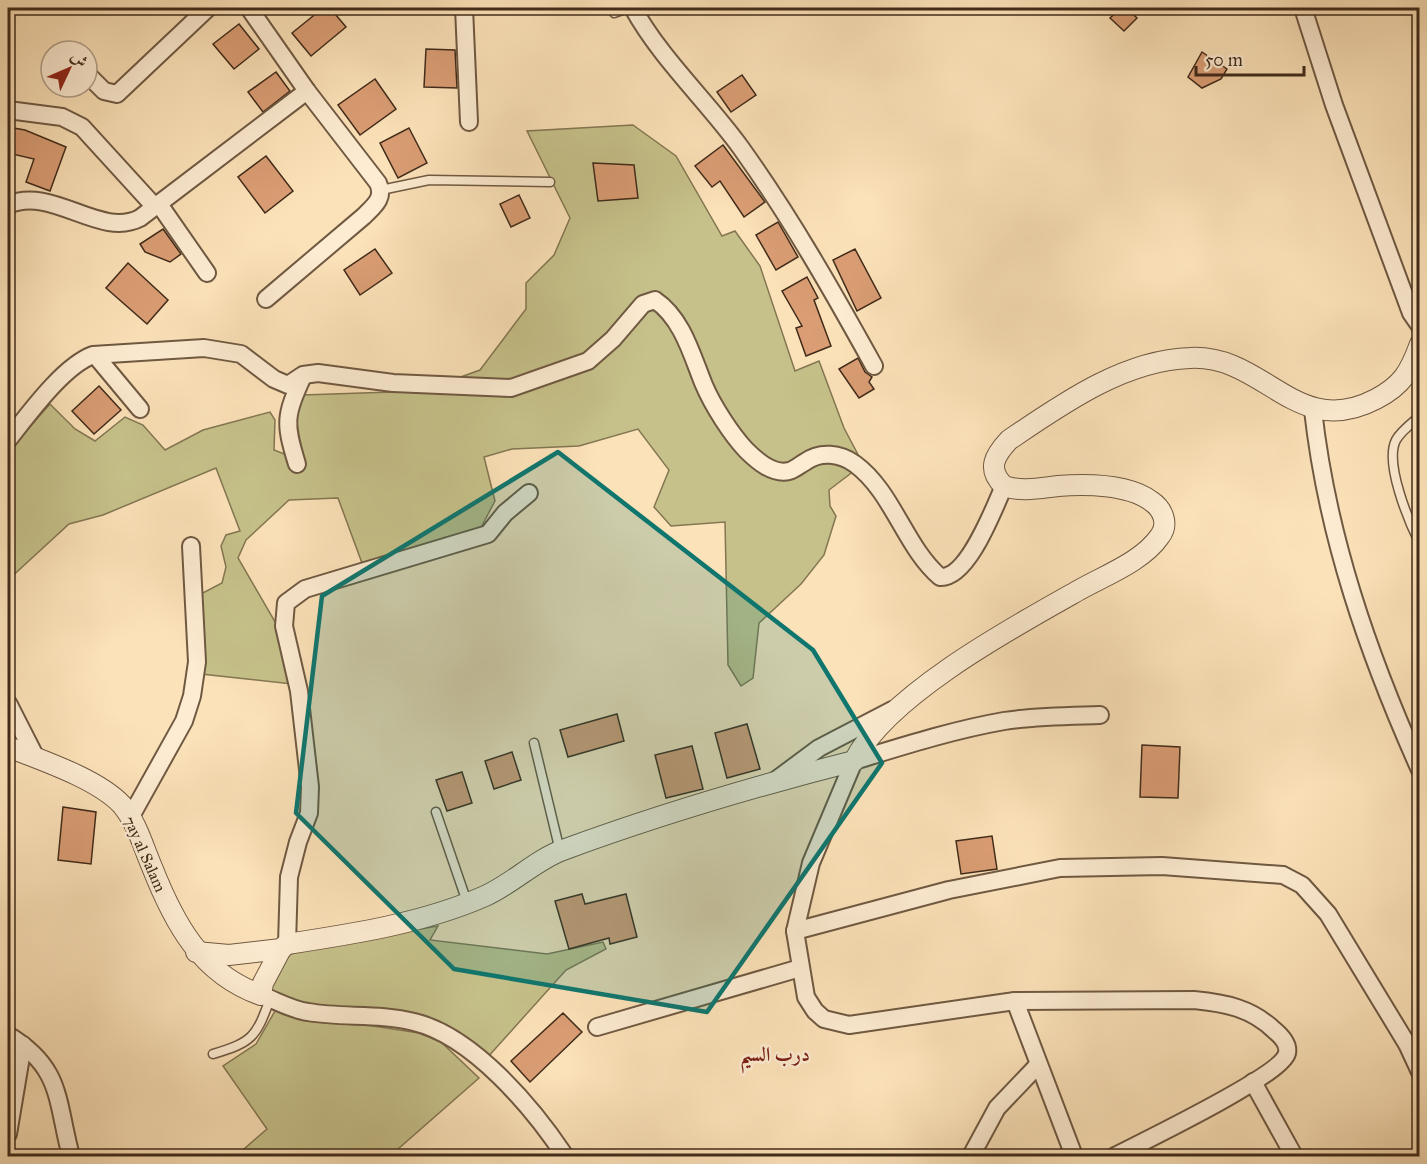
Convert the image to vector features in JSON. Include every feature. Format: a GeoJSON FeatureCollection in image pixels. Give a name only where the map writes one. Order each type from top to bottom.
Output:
{"type":"FeatureCollection","features":[{"type":"Feature","properties":{"kind":"street"},"geometry":{"type":"LineString","coordinates":[[99,86],[104,91],[117,94],[208,8]]}},
{"type":"Feature","properties":{"kind":"street"},"geometry":{"type":"LineString","coordinates":[[249,8],[381,190],[378,202],[364,216],[266,298]]}},
{"type":"Feature","properties":{"kind":"street"},"geometry":{"type":"LineString","coordinates":[[464,8],[469,122]]}},
{"type":"Feature","properties":{"kind":"street"},"geometry":{"type":"LineString","coordinates":[[633,8],[648,32],[740,147],[782,207],[874,366]]}},
{"type":"Feature","properties":{"kind":"street"},"geometry":{"type":"LineString","coordinates":[[1303,8],[1347,141],[1411,313],[1419,326]]}},
{"type":"Feature","properties":{"kind":"street"},"geometry":{"type":"LineString","coordinates":[[8,205],[27,201],[44,202],[119,224],[135,221],[307,91]]}},
{"type":"Feature","properties":{"kind":"street"},"geometry":{"type":"LineString","coordinates":[[8,110],[62,117],[82,127],[157,205],[207,273]]}},
{"type":"Feature","properties":{"kind":"street"},"geometry":{"type":"LineString","coordinates":[[8,440],[61,379],[86,357],[95,355],[204,348],[241,354],[274,379],[288,385],[303,375],[318,373],[393,383],[511,388],[588,361],[613,339],[644,303],[655,300],[665,308],[674,321],[694,355],[705,387],[746,449],[770,470],[790,471],[817,454],[837,455],[855,464],[874,484],[940,577],[956,573],[974,548],[987,526],[1004,486]]}},
{"type":"Feature","properties":{"kind":"street"},"geometry":{"type":"LineString","coordinates":[[1115,1156],[1254,1082],[1281,1063],[1287,1055],[1288,1048],[1261,1018],[1221,1002],[1194,1000],[1015,1001],[870,1024],[835,1024],[814,1011],[806,997],[800,968],[795,931],[811,863],[854,761],[873,731],[928,684],[1013,628],[1121,567],[1149,547],[1164,527],[1164,517],[1152,501],[1126,491],[1082,486],[1024,489],[1004,486],[993,473],[992,464],[1009,440],[1102,383],[1130,370],[1158,362],[1191,357],[1220,361],[1250,373],[1298,404],[1313,410],[1348,409],[1367,404],[1415,375],[1419,344]]}},
{"type":"Feature","properties":{"kind":"street"},"geometry":{"type":"LineString","coordinates":[[95,355],[140,409]]}},
{"type":"Feature","properties":{"kind":"street"},"geometry":{"type":"LineString","coordinates":[[297,464],[287,430],[291,403],[303,375]]}},
{"type":"Feature","properties":{"kind":"street"},"geometry":{"type":"LineString","coordinates":[[1313,410],[1319,465],[1342,563],[1394,709],[1419,770]]}},
{"type":"Feature","properties":{"kind":"street"},"geometry":{"type":"LineString","coordinates":[[265,997],[263,984],[284,946],[289,877],[297,842],[309,813],[310,787],[299,692],[284,626],[283,612],[286,603],[305,589],[488,534],[505,513],[529,494]]}},
{"type":"Feature","properties":{"kind":"street"},"geometry":{"type":"LineString","coordinates":[[130,818],[184,721],[192,696],[197,662],[191,546]]}},
{"type":"Feature","properties":{"kind":"street"},"geometry":{"type":"LineString","coordinates":[[8,703],[36,758]]}},
{"type":"Feature","properties":{"kind":"street"},"geometry":{"type":"LineString","coordinates":[[774,782],[819,748],[901,705]]}},
{"type":"Feature","properties":{"kind":"street"},"geometry":{"type":"LineString","coordinates":[[196,952],[229,955],[422,918],[467,903],[518,878],[560,851],[774,782],[936,736],[1006,721],[1042,716],[1100,715]]}},
{"type":"Feature","properties":{"kind":"street","name":"7ay al Salam"},"geometry":{"type":"LineString","coordinates":[[8,747],[36,758],[104,792],[121,805],[130,818],[166,901],[196,952]]}},
{"type":"Feature","properties":{"kind":"street"},"geometry":{"type":"LineString","coordinates":[[795,931],[949,890],[1060,868],[1162,866],[1283,875],[1302,885],[1328,914],[1407,1044],[1419,1072]]}},
{"type":"Feature","properties":{"kind":"street"},"geometry":{"type":"LineString","coordinates":[[196,952],[229,979],[265,997],[307,1012],[416,1022],[448,1036],[466,1048],[511,1088],[565,1156]]}},
{"type":"Feature","properties":{"kind":"street"},"geometry":{"type":"LineString","coordinates":[[597,1027],[800,968]]}},
{"type":"Feature","properties":{"kind":"street"},"geometry":{"type":"LineString","coordinates":[[1015,1001],[1074,1156]]}},
{"type":"Feature","properties":{"kind":"street"},"geometry":{"type":"LineString","coordinates":[[8,1035],[23,1045],[42,1063],[52,1078],[71,1156]]}},
{"type":"Feature","properties":{"kind":"street"},"geometry":{"type":"LineString","coordinates":[[8,1134],[23,1045]]}},
{"type":"Feature","properties":{"kind":"street"},"geometry":{"type":"LineString","coordinates":[[971,1156],[998,1108],[1014,1088],[1038,1066]]}},
{"type":"Feature","properties":{"kind":"street"},"geometry":{"type":"LineString","coordinates":[[1254,1082],[1294,1156]]}},
{"type":"Feature","properties":{"kind":"lane"},"geometry":{"type":"LineString","coordinates":[[614,13],[628,8]]}},
{"type":"Feature","properties":{"kind":"lane"},"geometry":{"type":"LineString","coordinates":[[381,190],[429,180],[550,182]]}},
{"type":"Feature","properties":{"kind":"lane"},"geometry":{"type":"LineString","coordinates":[[1419,418],[1395,441],[1393,461],[1406,516],[1419,544]]}},
{"type":"Feature","properties":{"kind":"lane"},"geometry":{"type":"LineString","coordinates":[[534,743],[560,851]]}},
{"type":"Feature","properties":{"kind":"lane"},"geometry":{"type":"LineString","coordinates":[[436,812],[467,903]]}},
{"type":"Feature","properties":{"kind":"lane"},"geometry":{"type":"LineString","coordinates":[[213,1054],[234,1048],[253,1037],[265,997]]}},
{"type":"Feature","properties":{"kind":"highlighted area"},"geometry":{"type":"Polygon","coordinates":[[[558,452],[813,650],[882,763],[707,1012],[454,969],[296,813],[322,596],[558,452]]]}},
{"type":"Feature","properties":{"kind":"shaded area"},"geometry":{"type":"Polygon","coordinates":[[[633,125],[676,156],[722,236],[735,231],[760,266],[795,371],[819,361],[844,428],[863,464],[829,490],[830,506],[836,516],[824,555],[801,584],[759,623],[753,678],[741,686],[728,665],[725,522],[671,526],[654,507],[669,470],[638,429],[579,446],[512,449],[484,457],[495,501],[478,533],[362,563],[338,498],[289,500],[246,540],[238,558],[281,632],[292,684],[192,673],[197,596],[222,583],[226,567],[221,546],[226,535],[240,531],[216,468],[103,515],[69,524],[8,580],[8,451],[50,404],[75,429],[95,441],[125,417],[143,425],[165,450],[203,430],[270,412],[275,420],[274,450],[287,455],[293,470],[306,464],[295,420],[295,411],[302,395],[422,391],[480,370],[526,309],[526,283],[554,255],[570,218],[527,131],[633,125]]]}},
{"type":"Feature","properties":{"kind":"shaded area"},"geometry":{"type":"Polygon","coordinates":[[[438,926],[430,940],[547,954],[603,942],[606,949],[566,970],[486,1059],[424,1021],[304,1008],[268,992],[287,956],[301,949],[438,926]]]}},
{"type":"Feature","properties":{"kind":"shaded area"},"geometry":{"type":"Polygon","coordinates":[[[275,1011],[419,1033],[441,1042],[479,1078],[390,1156],[236,1156],[267,1129],[223,1066],[256,1044],[275,1011]]]}},
{"type":"Feature","properties":{"kind":"building"},"geometry":{"type":"Polygon","coordinates":[[[323,8],[330,8],[346,27],[311,56],[292,33],[323,8]]]}},
{"type":"Feature","properties":{"kind":"building"},"geometry":{"type":"Polygon","coordinates":[[[1121,8],[1127,8],[1137,18],[1124,31],[1110,18],[1121,8]]]}},
{"type":"Feature","properties":{"kind":"building"},"geometry":{"type":"Polygon","coordinates":[[[239,24],[259,49],[234,69],[213,44],[239,24]]]}},
{"type":"Feature","properties":{"kind":"building"},"geometry":{"type":"Polygon","coordinates":[[[426,49],[455,50],[457,88],[424,87],[426,49]]]}},
{"type":"Feature","properties":{"kind":"building"},"geometry":{"type":"Polygon","coordinates":[[[1202,52],[1227,69],[1221,79],[1202,88],[1188,77],[1202,52]]]}},
{"type":"Feature","properties":{"kind":"building"},"geometry":{"type":"Polygon","coordinates":[[[276,72],[290,91],[263,112],[248,92],[276,72]]]}},
{"type":"Feature","properties":{"kind":"building"},"geometry":{"type":"Polygon","coordinates":[[[742,75],[756,95],[731,112],[717,92],[742,75]]]}},
{"type":"Feature","properties":{"kind":"building"},"geometry":{"type":"Polygon","coordinates":[[[375,79],[396,109],[360,135],[338,105],[375,79]]]}},
{"type":"Feature","properties":{"kind":"building"},"geometry":{"type":"Polygon","coordinates":[[[8,127],[25,130],[66,147],[50,191],[26,182],[34,159],[8,153],[8,127]]]}},
{"type":"Feature","properties":{"kind":"building"},"geometry":{"type":"Polygon","coordinates":[[[409,128],[427,163],[398,178],[380,143],[409,128]]]}},
{"type":"Feature","properties":{"kind":"building"},"geometry":{"type":"Polygon","coordinates":[[[723,145],[765,202],[744,217],[720,181],[712,187],[695,166],[723,145]]]}},
{"type":"Feature","properties":{"kind":"building"},"geometry":{"type":"Polygon","coordinates":[[[266,156],[293,191],[265,213],[238,177],[266,156]]]}},
{"type":"Feature","properties":{"kind":"building"},"geometry":{"type":"Polygon","coordinates":[[[593,163],[634,165],[638,198],[598,201],[593,163]]]}},
{"type":"Feature","properties":{"kind":"building"},"geometry":{"type":"Polygon","coordinates":[[[519,195],[530,218],[511,227],[500,204],[519,195]]]}},
{"type":"Feature","properties":{"kind":"building"},"geometry":{"type":"Polygon","coordinates":[[[778,222],[798,257],[776,270],[756,235],[778,222]]]}},
{"type":"Feature","properties":{"kind":"building"},"geometry":{"type":"Polygon","coordinates":[[[163,229],[181,254],[170,262],[145,252],[140,244],[163,229]]]}},
{"type":"Feature","properties":{"kind":"building"},"geometry":{"type":"Polygon","coordinates":[[[375,249],[392,273],[360,295],[344,270],[375,249]]]}},
{"type":"Feature","properties":{"kind":"building"},"geometry":{"type":"Polygon","coordinates":[[[855,249],[881,298],[857,311],[833,260],[855,249]]]}},
{"type":"Feature","properties":{"kind":"building"},"geometry":{"type":"Polygon","coordinates":[[[128,263],[168,300],[147,324],[106,288],[128,263]]]}},
{"type":"Feature","properties":{"kind":"building"},"geometry":{"type":"Polygon","coordinates":[[[807,277],[818,298],[814,300],[831,346],[806,356],[796,328],[802,326],[782,291],[807,277]]]}},
{"type":"Feature","properties":{"kind":"building"},"geometry":{"type":"Polygon","coordinates":[[[858,358],[865,372],[872,377],[869,382],[874,389],[859,398],[839,369],[858,358]]]}},
{"type":"Feature","properties":{"kind":"building"},"geometry":{"type":"Polygon","coordinates":[[[99,386],[121,410],[94,434],[72,411],[99,386]]]}},
{"type":"Feature","properties":{"kind":"building"},"geometry":{"type":"Polygon","coordinates":[[[617,714],[624,741],[568,757],[560,730],[617,714]]]}},
{"type":"Feature","properties":{"kind":"building"},"geometry":{"type":"Polygon","coordinates":[[[747,724],[760,769],[727,778],[715,733],[747,724]]]}},
{"type":"Feature","properties":{"kind":"building"},"geometry":{"type":"Polygon","coordinates":[[[1142,745],[1180,747],[1178,798],[1140,797],[1142,745]]]}},
{"type":"Feature","properties":{"kind":"building"},"geometry":{"type":"Polygon","coordinates":[[[692,746],[703,789],[666,798],[655,755],[692,746]]]}},
{"type":"Feature","properties":{"kind":"building"},"geometry":{"type":"Polygon","coordinates":[[[512,752],[521,780],[494,789],[485,761],[512,752]]]}},
{"type":"Feature","properties":{"kind":"building"},"geometry":{"type":"Polygon","coordinates":[[[462,772],[472,803],[447,811],[436,780],[462,772]]]}},
{"type":"Feature","properties":{"kind":"building"},"geometry":{"type":"Polygon","coordinates":[[[63,807],[96,812],[91,864],[58,860],[63,807]]]}},
{"type":"Feature","properties":{"kind":"building"},"geometry":{"type":"Polygon","coordinates":[[[992,836],[997,869],[961,874],[956,841],[992,836]]]}},
{"type":"Feature","properties":{"kind":"building"},"geometry":{"type":"Polygon","coordinates":[[[582,894],[585,904],[626,894],[637,937],[610,944],[609,938],[569,949],[555,901],[582,894]]]}},
{"type":"Feature","properties":{"kind":"building"},"geometry":{"type":"Polygon","coordinates":[[[563,1013],[582,1032],[530,1082],[511,1061],[563,1013]]]}},
{"type":"Feature","properties":{"kind":"district","name":"درب السيم"},"geometry":{"type":"Point","coordinates":[775,1054]}}]}
